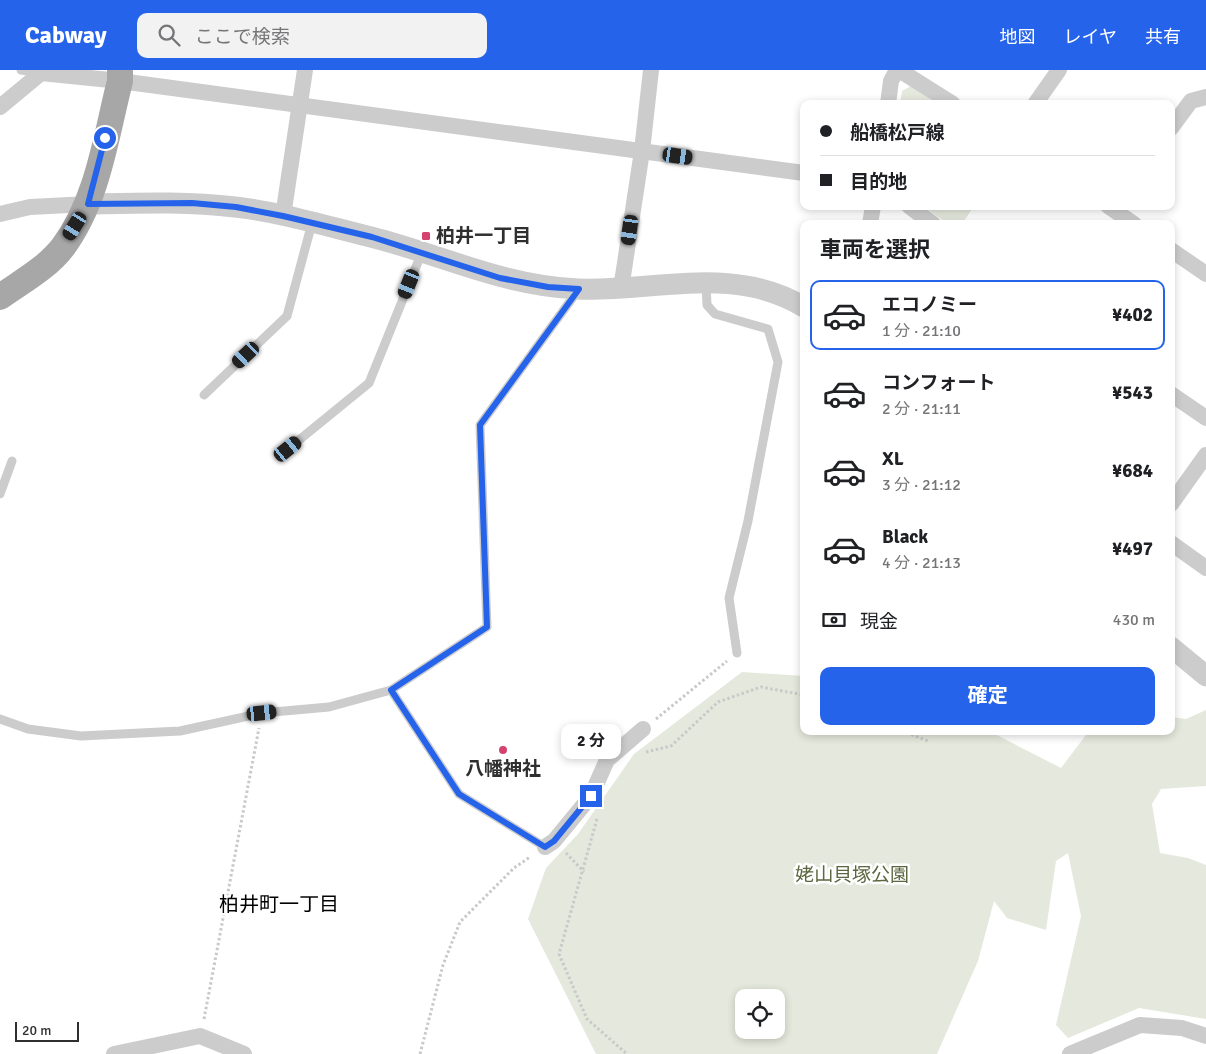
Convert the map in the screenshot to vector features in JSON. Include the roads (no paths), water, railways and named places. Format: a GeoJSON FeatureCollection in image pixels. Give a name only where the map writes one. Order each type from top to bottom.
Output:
{"type":"FeatureCollection","features":[{"type":"Feature","properties":{"kind":"main road"},"geometry":{"type":"LineString","coordinates":[[0,297],[40,268],[62,248],[88,204],[120,75]]}},
{"type":"Feature","properties":{"kind":"street"},"geometry":{"type":"LineString","coordinates":[[283,216],[305,70]]}},
{"type":"Feature","properties":{"kind":"street"},"geometry":{"type":"LineString","coordinates":[[621,289],[642,151],[651,70]]}},
{"type":"Feature","properties":{"kind":"street"},"geometry":{"type":"LineString","coordinates":[[889,100],[891,81],[898,70],[947,100]]}},
{"type":"Feature","properties":{"kind":"street"},"geometry":{"type":"LineString","coordinates":[[1038,100],[1059,70]]}},
{"type":"Feature","properties":{"kind":"street"},"geometry":{"type":"LineString","coordinates":[[0,107],[41,73],[120,75],[299,105],[800,172]]}},
{"type":"Feature","properties":{"kind":"street"},"geometry":{"type":"LineString","coordinates":[[1175,123],[1191,101],[1206,97]]}},
{"type":"Feature","properties":{"kind":"street"},"geometry":{"type":"LineString","coordinates":[[0,214],[30,207],[88,204],[192,203],[236,207],[312,223],[422,252],[500,278],[548,287],[621,289],[706,281],[735,283],[762,290],[800,305]]}},
{"type":"Feature","properties":{"kind":"street"},"geometry":{"type":"LineString","coordinates":[[914,210],[928,220]]}},
{"type":"Feature","properties":{"kind":"street"},"geometry":{"type":"LineString","coordinates":[[1116,210],[1129,220]]}},
{"type":"Feature","properties":{"kind":"street"},"geometry":{"type":"LineString","coordinates":[[1175,253],[1206,274]]}},
{"type":"Feature","properties":{"kind":"street"},"geometry":{"type":"LineString","coordinates":[[1175,397],[1206,418]]}},
{"type":"Feature","properties":{"kind":"street"},"geometry":{"type":"LineString","coordinates":[[1175,498],[1206,455]]}},
{"type":"Feature","properties":{"kind":"street"},"geometry":{"type":"LineString","coordinates":[[1175,546],[1206,568]]}},
{"type":"Feature","properties":{"kind":"street"},"geometry":{"type":"LineString","coordinates":[[1175,650],[1206,676]]}},
{"type":"Feature","properties":{"kind":"street"},"geometry":{"type":"LineString","coordinates":[[550,844],[591,796],[607,760],[643,729]]}},
{"type":"Feature","properties":{"kind":"street"},"geometry":{"type":"LineString","coordinates":[[1070,1054],[1140,1025],[1182,1028],[1206,1036]]}},
{"type":"Feature","properties":{"kind":"street"},"geometry":{"type":"LineString","coordinates":[[114,1054],[200,1036],[244,1054]]}},
{"type":"Feature","properties":{"kind":"lane"},"geometry":{"type":"LineString","coordinates":[[21,70],[41,73]]}},
{"type":"Feature","properties":{"kind":"lane"},"geometry":{"type":"LineString","coordinates":[[204,394],[287,316],[312,223]]}},
{"type":"Feature","properties":{"kind":"lane"},"geometry":{"type":"LineString","coordinates":[[288,449],[369,383],[422,252]]}},
{"type":"Feature","properties":{"kind":"lane"},"geometry":{"type":"LineString","coordinates":[[706,281],[707,305],[715,314],[768,329],[778,362],[748,521],[728,598],[737,652]]}},
{"type":"Feature","properties":{"kind":"lane"},"geometry":{"type":"LineString","coordinates":[[0,719],[28,729],[81,736],[180,731],[262,713],[329,707],[391,690],[487,627],[480,425],[579,289]]}},
{"type":"Feature","properties":{"kind":"lane"},"geometry":{"type":"LineString","coordinates":[[0,494],[12,461]]}},
{"type":"Feature","properties":{"kind":"lane"},"geometry":{"type":"LineString","coordinates":[[391,690],[459,794],[550,844]]}},
{"type":"Feature","properties":{"kind":"place","name":"柏井一丁目"},"geometry":{"type":"Point","coordinates":[426,236]}},
{"type":"Feature","properties":{"kind":"place","name":"八幡神社"},"geometry":{"type":"Point","coordinates":[503,750]}},
{"type":"Feature","properties":{"kind":"district","name":"柏井町一丁目"},"geometry":{"type":"Point","coordinates":[279,904]}},
{"type":"Feature","properties":{"kind":"park label","name":"姥山貝塚公園"},"geometry":{"type":"Point","coordinates":[852,875]}}]}
